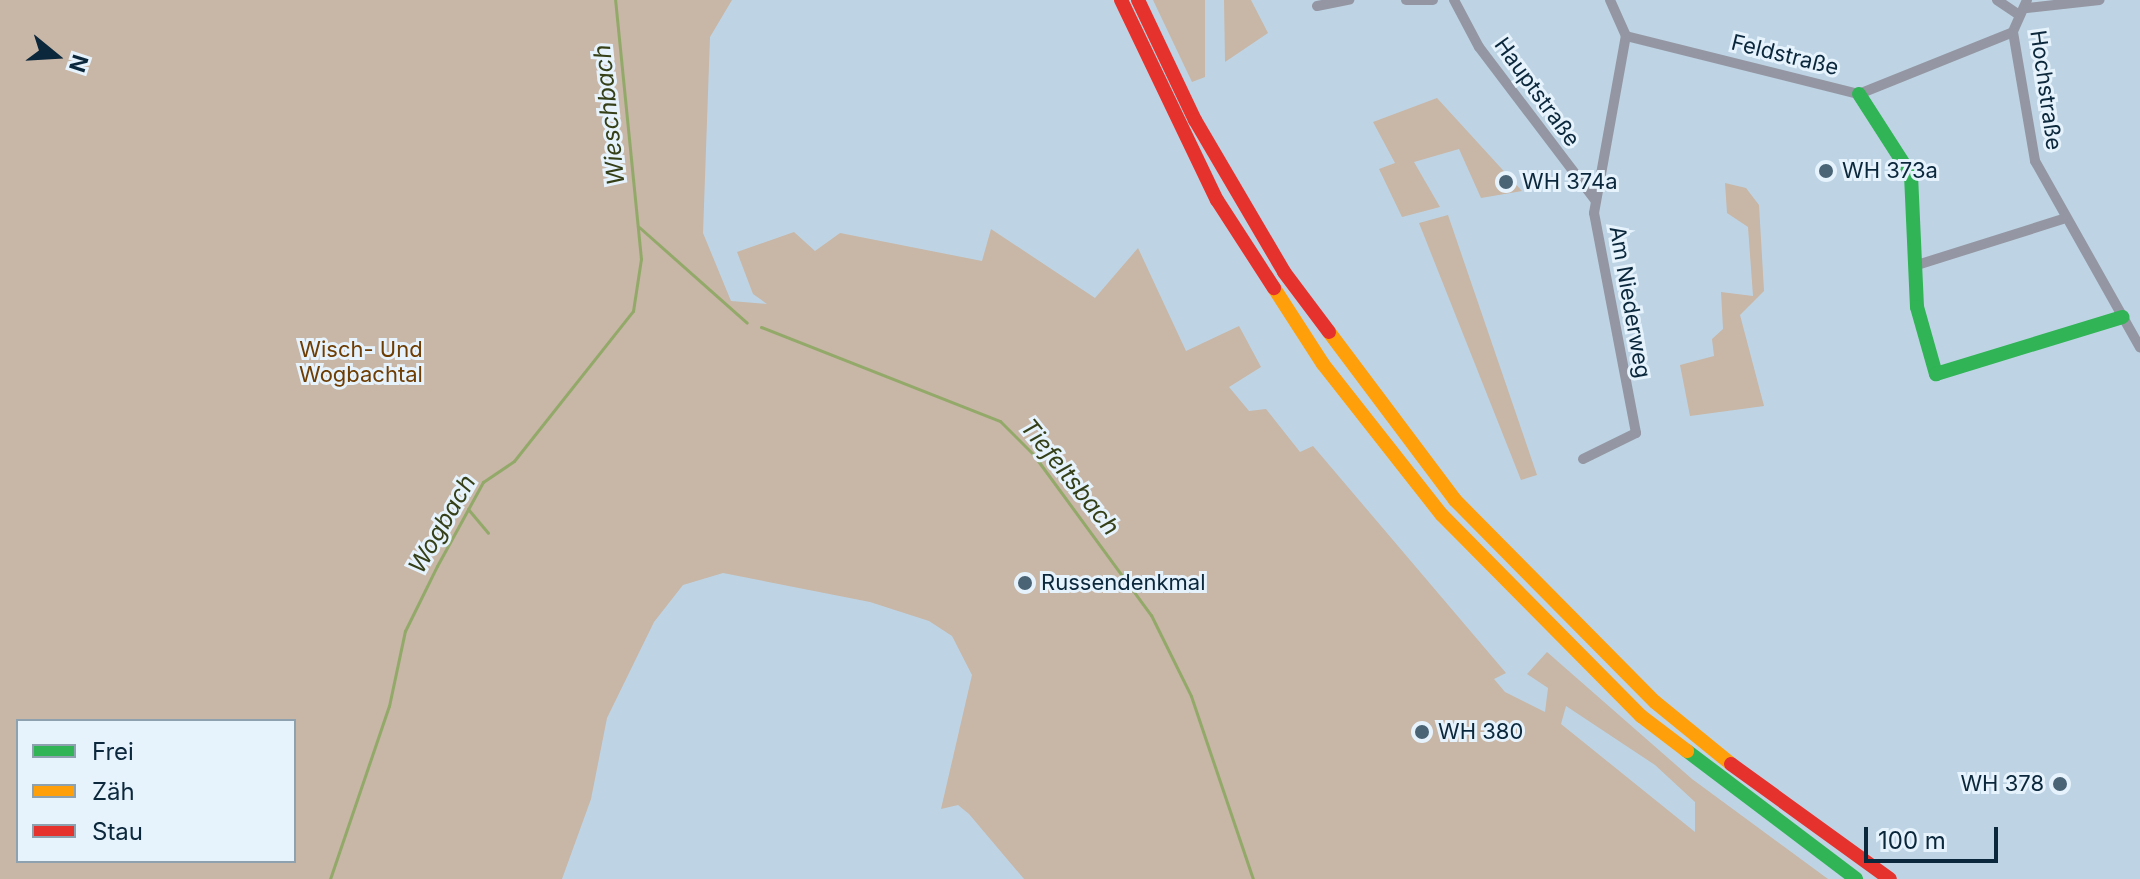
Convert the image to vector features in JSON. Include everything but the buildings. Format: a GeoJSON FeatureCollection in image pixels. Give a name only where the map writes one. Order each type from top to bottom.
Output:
{"type":"FeatureCollection","features":[{"type":"Feature","properties":{"kind":"main road"},"geometry":{"type":"LineString","coordinates":[[1121,0],[1210,188],[1323,364],[1442,515],[1570,650],[1691,758],[1856,879]]}},
{"type":"Feature","properties":{"kind":"main road"},"geometry":{"type":"LineString","coordinates":[[1138,0],[1221,168],[1339,354],[1455,500],[1584,637],[1767,794],[1890,879]]}},
{"type":"Feature","properties":{"kind":"main road"},"geometry":{"type":"LineString","coordinates":[[1859,94],[1911,175],[1914,266],[1936,374],[2122,317]]}},
{"type":"Feature","properties":{"kind":"street"},"geometry":{"type":"LineString","coordinates":[[1317,6],[1349,0]]}},
{"type":"Feature","properties":{"kind":"street"},"geometry":{"type":"LineString","coordinates":[[1406,0],[1433,0]]}},
{"type":"Feature","properties":{"kind":"street","name":"Hauptstraße"},"geometry":{"type":"LineString","coordinates":[[1454,0],[1479,47],[1596,201]]}},
{"type":"Feature","properties":{"kind":"street"},"geometry":{"type":"LineString","coordinates":[[1610,0],[1626,36]]}},
{"type":"Feature","properties":{"kind":"street"},"geometry":{"type":"LineString","coordinates":[[1997,0],[2024,8]]}},
{"type":"Feature","properties":{"kind":"street","name":"Hochstraße"},"geometry":{"type":"LineString","coordinates":[[2100,0],[2024,8],[2013,32],[2035,161],[2063,219],[2140,347]]}},
{"type":"Feature","properties":{"kind":"street","name":"Feldstraße"},"geometry":{"type":"LineString","coordinates":[[1626,36],[1859,94],[2013,32]]}},
{"type":"Feature","properties":{"kind":"street","name":"Am Niederweg"},"geometry":{"type":"LineString","coordinates":[[1583,459],[1636,433],[1597,244],[1596,201],[1626,36]]}},
{"type":"Feature","properties":{"kind":"street"},"geometry":{"type":"LineString","coordinates":[[1914,266],[2063,219]]}},
{"type":"Feature","properties":{"kind":"green space","name":"Wisch- Und Wogbachtal"},"geometry":{"type":"Polygon","coordinates":[[[0,0],[732,0],[710,37],[703,233],[731,301],[767,304],[753,294],[737,252],[794,232],[815,251],[840,233],[982,261],[991,229],[1095,298],[1138,248],[1186,351],[1239,326],[1261,367],[1229,387],[1249,411],[1266,409],[1300,452],[1313,446],[1506,673],[1494,679],[1505,692],[1545,712],[1548,688],[1527,674],[1547,652],[1692,779],[1828,879],[1024,879],[969,814],[958,805],[941,809],[972,675],[952,636],[929,621],[870,602],[723,573],[683,585],[654,622],[607,718],[591,799],[562,879],[0,879],[0,0]],[[1566,706],[1561,724],[1695,832],[1695,802],[1655,765],[1566,706]]]}},
{"type":"Feature","properties":{"kind":"green space"},"geometry":{"type":"Polygon","coordinates":[[[1153,0],[1205,0],[1205,77],[1192,82],[1153,0]]]}},
{"type":"Feature","properties":{"kind":"green space"},"geometry":{"type":"Polygon","coordinates":[[[1224,0],[1251,0],[1268,33],[1225,62],[1224,0]]]}},
{"type":"Feature","properties":{"kind":"green space"},"geometry":{"type":"Polygon","coordinates":[[[1437,98],[1522,191],[1481,198],[1459,149],[1414,162],[1440,207],[1402,217],[1379,169],[1395,163],[1373,122],[1437,98]]]}},
{"type":"Feature","properties":{"kind":"green space"},"geometry":{"type":"Polygon","coordinates":[[[1725,183],[1746,188],[1759,205],[1764,291],[1740,315],[1764,406],[1690,416],[1680,365],[1714,356],[1712,339],[1723,329],[1721,292],[1753,296],[1748,227],[1727,213],[1725,183]]]}},
{"type":"Feature","properties":{"kind":"green space"},"geometry":{"type":"Polygon","coordinates":[[[1448,215],[1537,475],[1521,480],[1419,223],[1448,215]]]}},
{"type":"Feature","properties":{"kind":"waterway","name":"Wogbach"},"geometry":{"type":"LineString","coordinates":[[330,879],[389,706],[405,631],[437,566],[483,482],[514,461],[633,311],[641,259],[615,0]]}},
{"type":"Feature","properties":{"kind":"waterway","name":"Tiefeltsbach"},"geometry":{"type":"LineString","coordinates":[[639,227],[747,323]]}},
{"type":"Feature","properties":{"kind":"waterway","name":"Tiefeltsbach"},"geometry":{"type":"LineString","coordinates":[[761,327],[1000,421],[1033,454],[1151,615],[1191,696],[1253,879]]}},
{"type":"Feature","properties":{"kind":"waterway"},"geometry":{"type":"LineString","coordinates":[[468,509],[488,533]]}},
{"type":"Feature","properties":{"kind":"traffic: fast"},"geometry":{"type":"LineString","coordinates":[[1859,94],[1911,175],[1917,307],[1936,374],[2122,317]]}},
{"type":"Feature","properties":{"kind":"traffic: fast"},"geometry":{"type":"LineString","coordinates":[[1687,751],[1856,879]]}},
{"type":"Feature","properties":{"kind":"traffic: slow"},"geometry":{"type":"LineString","coordinates":[[1274,288],[1323,364],[1442,515],[1641,716],[1687,751]]}},
{"type":"Feature","properties":{"kind":"traffic: slow"},"geometry":{"type":"LineString","coordinates":[[1329,332],[1455,500],[1655,702],[1731,764]]}},
{"type":"Feature","properties":{"kind":"traffic: jam"},"geometry":{"type":"LineString","coordinates":[[1121,0],[1217,200],[1274,288]]}},
{"type":"Feature","properties":{"kind":"traffic: jam"},"geometry":{"type":"LineString","coordinates":[[1138,0],[1195,120],[1284,272],[1329,332]]}},
{"type":"Feature","properties":{"kind":"traffic: jam"},"geometry":{"type":"LineString","coordinates":[[1731,764],[1890,879]]}},
{"type":"Feature","properties":{"kind":"place","name":"WH 373a"},"geometry":{"type":"Point","coordinates":[1826,171]}},
{"type":"Feature","properties":{"kind":"place","name":"WH 374a"},"geometry":{"type":"Point","coordinates":[1506,182]}},
{"type":"Feature","properties":{"kind":"place","name":"Russendenkmal"},"geometry":{"type":"Point","coordinates":[1025,583]}},
{"type":"Feature","properties":{"kind":"place","name":"WH 380"},"geometry":{"type":"Point","coordinates":[1422,732]}},
{"type":"Feature","properties":{"kind":"place","name":"WH 378"},"geometry":{"type":"Point","coordinates":[2060,784]}},
{"type":"Feature","properties":{"kind":"water label","name":"Wieschbach"},"geometry":{"type":"Point","coordinates":[609,115]}}]}
